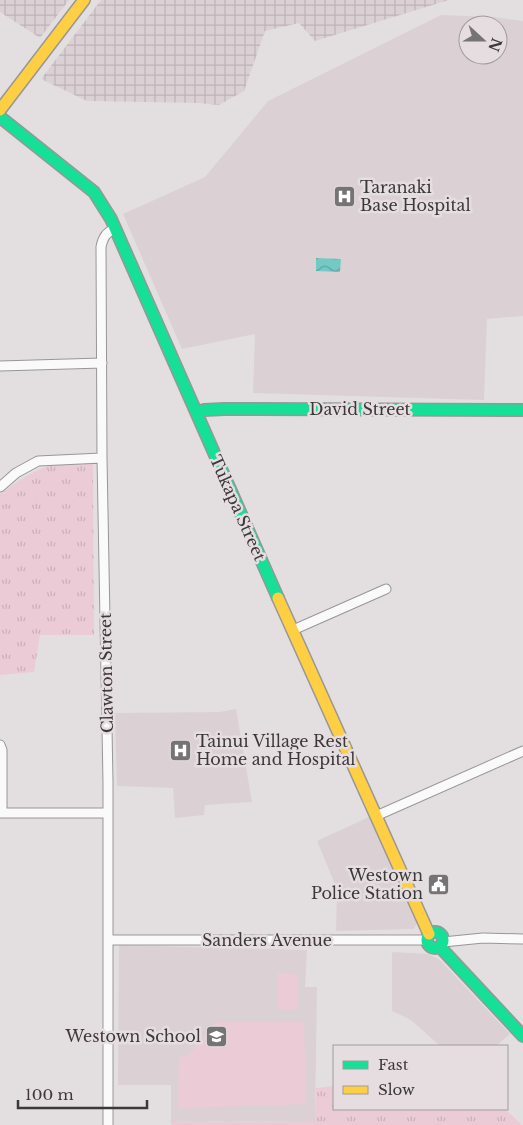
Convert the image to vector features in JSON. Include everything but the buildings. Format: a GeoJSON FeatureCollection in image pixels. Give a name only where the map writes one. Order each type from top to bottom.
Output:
{"type":"FeatureCollection","features":[{"type":"Feature","properties":{"kind":"main road"},"geometry":{"type":"LineString","coordinates":[[0,110],[84,0]]}},
{"type":"Feature","properties":{"kind":"main road","name":"Tukapa Street"},"geometry":{"type":"LineString","coordinates":[[0,117],[83,182],[103,205],[115,228],[428,937]]}},
{"type":"Feature","properties":{"kind":"main road","name":"David Street"},"geometry":{"type":"LineString","coordinates":[[197,413],[204,410],[224,409],[523,410]]}},
{"type":"Feature","properties":{"kind":"main road"},"geometry":{"type":"LineString","coordinates":[[428,937],[436,933],[441,937],[442,944],[523,1036]]}},
{"type":"Feature","properties":{"kind":"street","name":"Clawton Street"},"geometry":{"type":"LineString","coordinates":[[108,1125],[101,247],[107,232],[115,228]]}},
{"type":"Feature","properties":{"kind":"street"},"geometry":{"type":"LineString","coordinates":[[0,366],[102,363]]}},
{"type":"Feature","properties":{"kind":"street"},"geometry":{"type":"LineString","coordinates":[[0,487],[16,473],[38,461],[102,458]]}},
{"type":"Feature","properties":{"kind":"street"},"geometry":{"type":"LineString","coordinates":[[293,630],[386,588]]}},
{"type":"Feature","properties":{"kind":"street"},"geometry":{"type":"LineString","coordinates":[[0,745],[2,750],[1,813],[107,813]]}},
{"type":"Feature","properties":{"kind":"street"},"geometry":{"type":"LineString","coordinates":[[376,816],[523,751]]}},
{"type":"Feature","properties":{"kind":"street","name":"Sanders Avenue"},"geometry":{"type":"LineString","coordinates":[[108,940],[428,937]]}},
{"type":"Feature","properties":{"kind":"street"},"geometry":{"type":"LineString","coordinates":[[442,944],[483,938],[523,939]]}},
{"type":"Feature","properties":{"kind":"shaded area"},"geometry":{"type":"Polygon","coordinates":[[[0,0],[69,0],[40,38],[0,12],[0,0]]]}},
{"type":"Feature","properties":{"kind":"shaded area"},"geometry":{"type":"Polygon","coordinates":[[[101,0],[449,0],[315,41],[299,23],[265,31],[244,91],[219,105],[87,101],[41,79],[101,0]]]}},
{"type":"Feature","properties":{"kind":"shaded area","name":"Taranaki Base Hospital"},"geometry":{"type":"Polygon","coordinates":[[[441,15],[458,16],[458,65],[508,65],[508,19],[523,21],[523,316],[487,319],[484,400],[253,393],[255,334],[182,349],[123,214],[205,177],[268,101],[441,15]]]}},
{"type":"Feature","properties":{"kind":"shaded area","name":"Tainui Village Rest Home and Hospital"},"geometry":{"type":"Polygon","coordinates":[[[236,709],[252,802],[205,805],[204,815],[175,818],[173,788],[117,786],[115,713],[220,712],[236,709]]]}},
{"type":"Feature","properties":{"kind":"shaded area"},"geometry":{"type":"Polygon","coordinates":[[[371,816],[418,921],[414,929],[336,931],[337,889],[317,841],[371,816]]]}},
{"type":"Feature","properties":{"kind":"shaded area","name":"Westown School"},"geometry":{"type":"Polygon","coordinates":[[[119,945],[307,950],[305,987],[317,987],[315,1122],[171,1121],[171,1085],[118,1085],[119,945]]]}},
{"type":"Feature","properties":{"kind":"shaded area"},"geometry":{"type":"Polygon","coordinates":[[[392,952],[429,954],[440,960],[510,1034],[497,1045],[439,1045],[411,1020],[392,1011],[392,952]]]}},
{"type":"Feature","properties":{"kind":"green space"},"geometry":{"type":"Polygon","coordinates":[[[63,464],[93,464],[94,635],[40,635],[34,672],[0,675],[0,494],[25,477],[46,467],[63,464]]]}},
{"type":"Feature","properties":{"kind":"green space"},"geometry":{"type":"Polygon","coordinates":[[[278,973],[298,974],[297,1009],[278,1009],[278,973]]]}},
{"type":"Feature","properties":{"kind":"green space"},"geometry":{"type":"Polygon","coordinates":[[[216,1022],[304,1022],[306,1104],[178,1108],[179,1058],[191,1053],[216,1022]]]}},
{"type":"Feature","properties":{"kind":"green space"},"geometry":{"type":"Polygon","coordinates":[[[333,1086],[333,1110],[506,1110],[522,1125],[171,1125],[171,1121],[315,1122],[316,1088],[333,1086]]]}},
{"type":"Feature","properties":{"kind":"water"},"geometry":{"type":"Polygon","coordinates":[[[316,258],[341,259],[340,272],[316,271],[316,258]]]}},
{"type":"Feature","properties":{"kind":"traffic: fast"},"geometry":{"type":"LineString","coordinates":[[0,117],[94,192],[111,219],[278,598]]}},
{"type":"Feature","properties":{"kind":"traffic: fast"},"geometry":{"type":"LineString","coordinates":[[197,413],[204,410],[224,409],[523,410]]}},
{"type":"Feature","properties":{"kind":"traffic: fast"},"geometry":{"type":"LineString","coordinates":[[435,932],[443,940],[435,948],[427,940],[435,932]]}},
{"type":"Feature","properties":{"kind":"traffic: fast"},"geometry":{"type":"LineString","coordinates":[[440,947],[523,1036]]}},
{"type":"Feature","properties":{"kind":"traffic: slow"},"geometry":{"type":"LineString","coordinates":[[0,110],[84,0]]}},
{"type":"Feature","properties":{"kind":"traffic: slow"},"geometry":{"type":"LineString","coordinates":[[278,598],[429,934]]}},
{"type":"Feature","properties":{"kind":"place","name":"Taranaki Base Hospital"},"geometry":{"type":"Point","coordinates":[344,196]}},
{"type":"Feature","properties":{"kind":"place","name":"Tainui Village Rest Home and Hospital"},"geometry":{"type":"Point","coordinates":[180,750]}},
{"type":"Feature","properties":{"kind":"place","name":"Westown Police Station"},"geometry":{"type":"Point","coordinates":[439,884]}},
{"type":"Feature","properties":{"kind":"place","name":"Westown School"},"geometry":{"type":"Point","coordinates":[217,1036]}}]}
